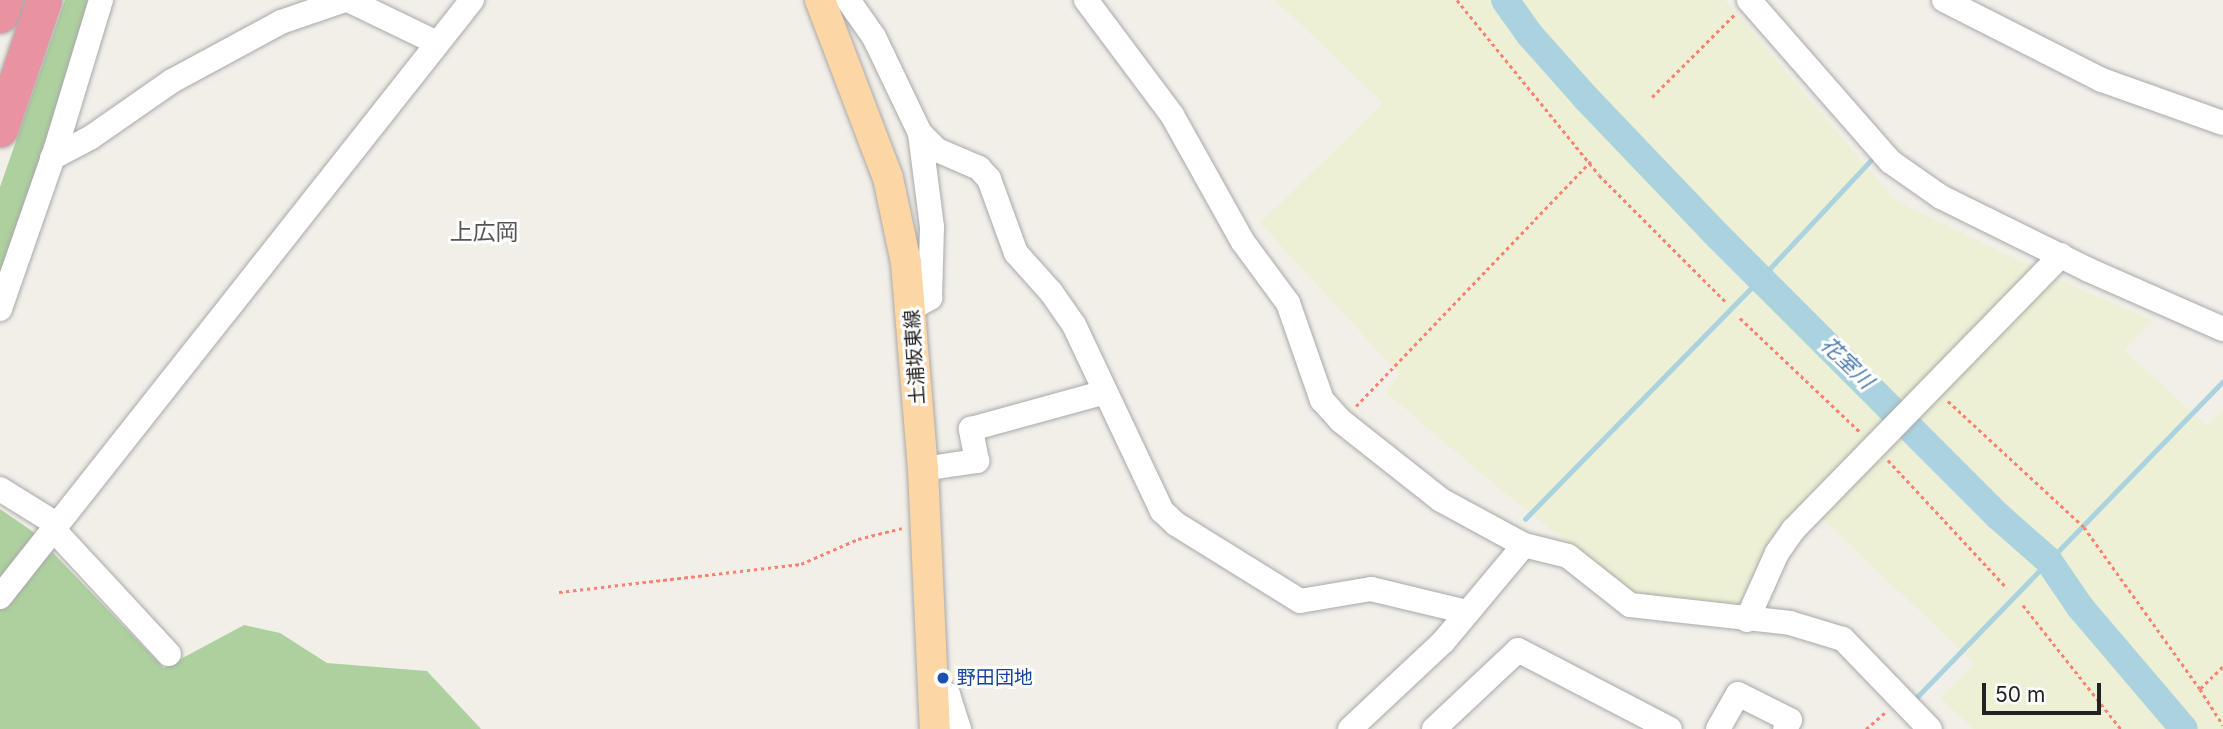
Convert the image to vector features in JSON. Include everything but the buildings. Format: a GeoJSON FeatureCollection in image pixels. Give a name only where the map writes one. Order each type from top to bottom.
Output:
{"type":"FeatureCollection","features":[{"type":"Feature","properties":{"kind":"highway"},"geometry":{"type":"LineString","coordinates":[[0,15],[5,0]]}},
{"type":"Feature","properties":{"kind":"highway"},"geometry":{"type":"LineString","coordinates":[[0,129],[44,0]]}},
{"type":"Feature","properties":{"kind":"main road","name":"土浦坂東線"},"geometry":{"type":"LineString","coordinates":[[820,0],[888,178],[912,308],[923,469],[935,729]]}},
{"type":"Feature","properties":{"kind":"street"},"geometry":{"type":"LineString","coordinates":[[0,309],[52,158],[101,0]]}},
{"type":"Feature","properties":{"kind":"street"},"geometry":{"type":"LineString","coordinates":[[52,158],[90,138],[172,81],[256,35],[281,22],[346,0],[437,43]]}},
{"type":"Feature","properties":{"kind":"street"},"geometry":{"type":"LineString","coordinates":[[0,597],[472,0]]}},
{"type":"Feature","properties":{"kind":"street"},"geometry":{"type":"LineString","coordinates":[[848,0],[874,37],[920,133],[932,227],[930,298],[912,308]]}},
{"type":"Feature","properties":{"kind":"street"},"geometry":{"type":"LineString","coordinates":[[1086,0],[1172,115],[1243,242],[1288,303],[1322,400],[1341,421],[1441,500],[1524,545],[1568,556],[1630,606],[1790,623],[1843,639],[1930,729]]}},
{"type":"Feature","properties":{"kind":"street"},"geometry":{"type":"LineString","coordinates":[[1944,0],[2102,80],[2223,123]]}},
{"type":"Feature","properties":{"kind":"street"},"geometry":{"type":"LineString","coordinates":[[1744,5],[1891,162],[1941,197],[2223,329]]}},
{"type":"Feature","properties":{"kind":"street"},"geometry":{"type":"LineString","coordinates":[[920,133],[937,150],[979,168],[989,179],[1016,253],[1065,309],[1162,511],[1176,524],[1300,601],[1371,589],[1467,612]]}},
{"type":"Feature","properties":{"kind":"street"},"geometry":{"type":"LineString","coordinates":[[1747,620],[1777,553],[1793,530],[2062,255]]}},
{"type":"Feature","properties":{"kind":"street"},"geometry":{"type":"LineString","coordinates":[[923,469],[977,461],[971,429],[1105,392]]}},
{"type":"Feature","properties":{"kind":"street"},"geometry":{"type":"LineString","coordinates":[[0,489],[56,528],[169,654]]}},
{"type":"Feature","properties":{"kind":"street"},"geometry":{"type":"LineString","coordinates":[[1350,729],[1443,642],[1524,545]]}},
{"type":"Feature","properties":{"kind":"street"},"geometry":{"type":"LineString","coordinates":[[1442,727],[1518,650],[1670,729]]}},
{"type":"Feature","properties":{"kind":"street"},"geometry":{"type":"LineString","coordinates":[[933,688],[948,695],[959,729]]}},
{"type":"Feature","properties":{"kind":"street"},"geometry":{"type":"LineString","coordinates":[[1718,729],[1738,694],[1790,720],[1785,729]]}},
{"type":"Feature","properties":{"kind":"path"},"geometry":{"type":"LineString","coordinates":[[1457,0],[1591,161],[1599,175],[1726,302]]}},
{"type":"Feature","properties":{"kind":"path"},"geometry":{"type":"LineString","coordinates":[[1652,97],[1744,5]]}},
{"type":"Feature","properties":{"kind":"path"},"geometry":{"type":"LineString","coordinates":[[1341,421],[1591,161]]}},
{"type":"Feature","properties":{"kind":"path"},"geometry":{"type":"LineString","coordinates":[[1933,387],[2084,527],[2223,725]]}},
{"type":"Feature","properties":{"kind":"path"},"geometry":{"type":"LineString","coordinates":[[559,592],[801,564],[858,539],[925,523]]}},
{"type":"Feature","properties":{"kind":"path"},"geometry":{"type":"LineString","coordinates":[[2023,605],[2121,729]]}},
{"type":"Feature","properties":{"kind":"path"},"geometry":{"type":"LineString","coordinates":[[2200,689],[2223,667]]}},
{"type":"Feature","properties":{"kind":"path"},"geometry":{"type":"LineString","coordinates":[[1866,729],[1900,699]]}},
{"type":"Feature","properties":{"kind":"green space"},"geometry":{"type":"Polygon","coordinates":[[[65,0],[95,0],[0,286],[0,187],[65,0]]]}},
{"type":"Feature","properties":{"kind":"green space"},"geometry":{"type":"Polygon","coordinates":[[[1275,0],[1725,0],[1895,200],[2061,281],[2152,320],[2124,350],[2207,426],[2223,410],[2223,729],[1973,729],[1941,698],[1975,664],[1803,500],[1741,609],[1634,593],[1507,495],[1385,392],[1400,375],[1260,223],[1383,103],[1275,0]]]}},
{"type":"Feature","properties":{"kind":"green space"},"geometry":{"type":"Polygon","coordinates":[[[0,509],[32,531],[164,668],[244,625],[280,633],[327,663],[427,671],[481,729],[0,729],[0,509]]]}},
{"type":"Feature","properties":{"kind":"waterway","name":"花室川"},"geometry":{"type":"LineString","coordinates":[[1505,0],[1530,35],[1585,97],[1714,232],[1998,516],[2048,560],[2080,607],[2184,729]]}},
{"type":"Feature","properties":{"kind":"waterway"},"geometry":{"type":"LineString","coordinates":[[1525,519],[1761,278],[1874,157]]}},
{"type":"Feature","properties":{"kind":"waterway"},"geometry":{"type":"LineString","coordinates":[[1916,698],[2223,381]]}},
{"type":"Feature","properties":{"kind":"place","name":"野田団地"},"geometry":{"type":"Point","coordinates":[943,678]}},
{"type":"Feature","properties":{"kind":"district","name":"上広岡"},"geometry":{"type":"Point","coordinates":[484,232]}}]}
